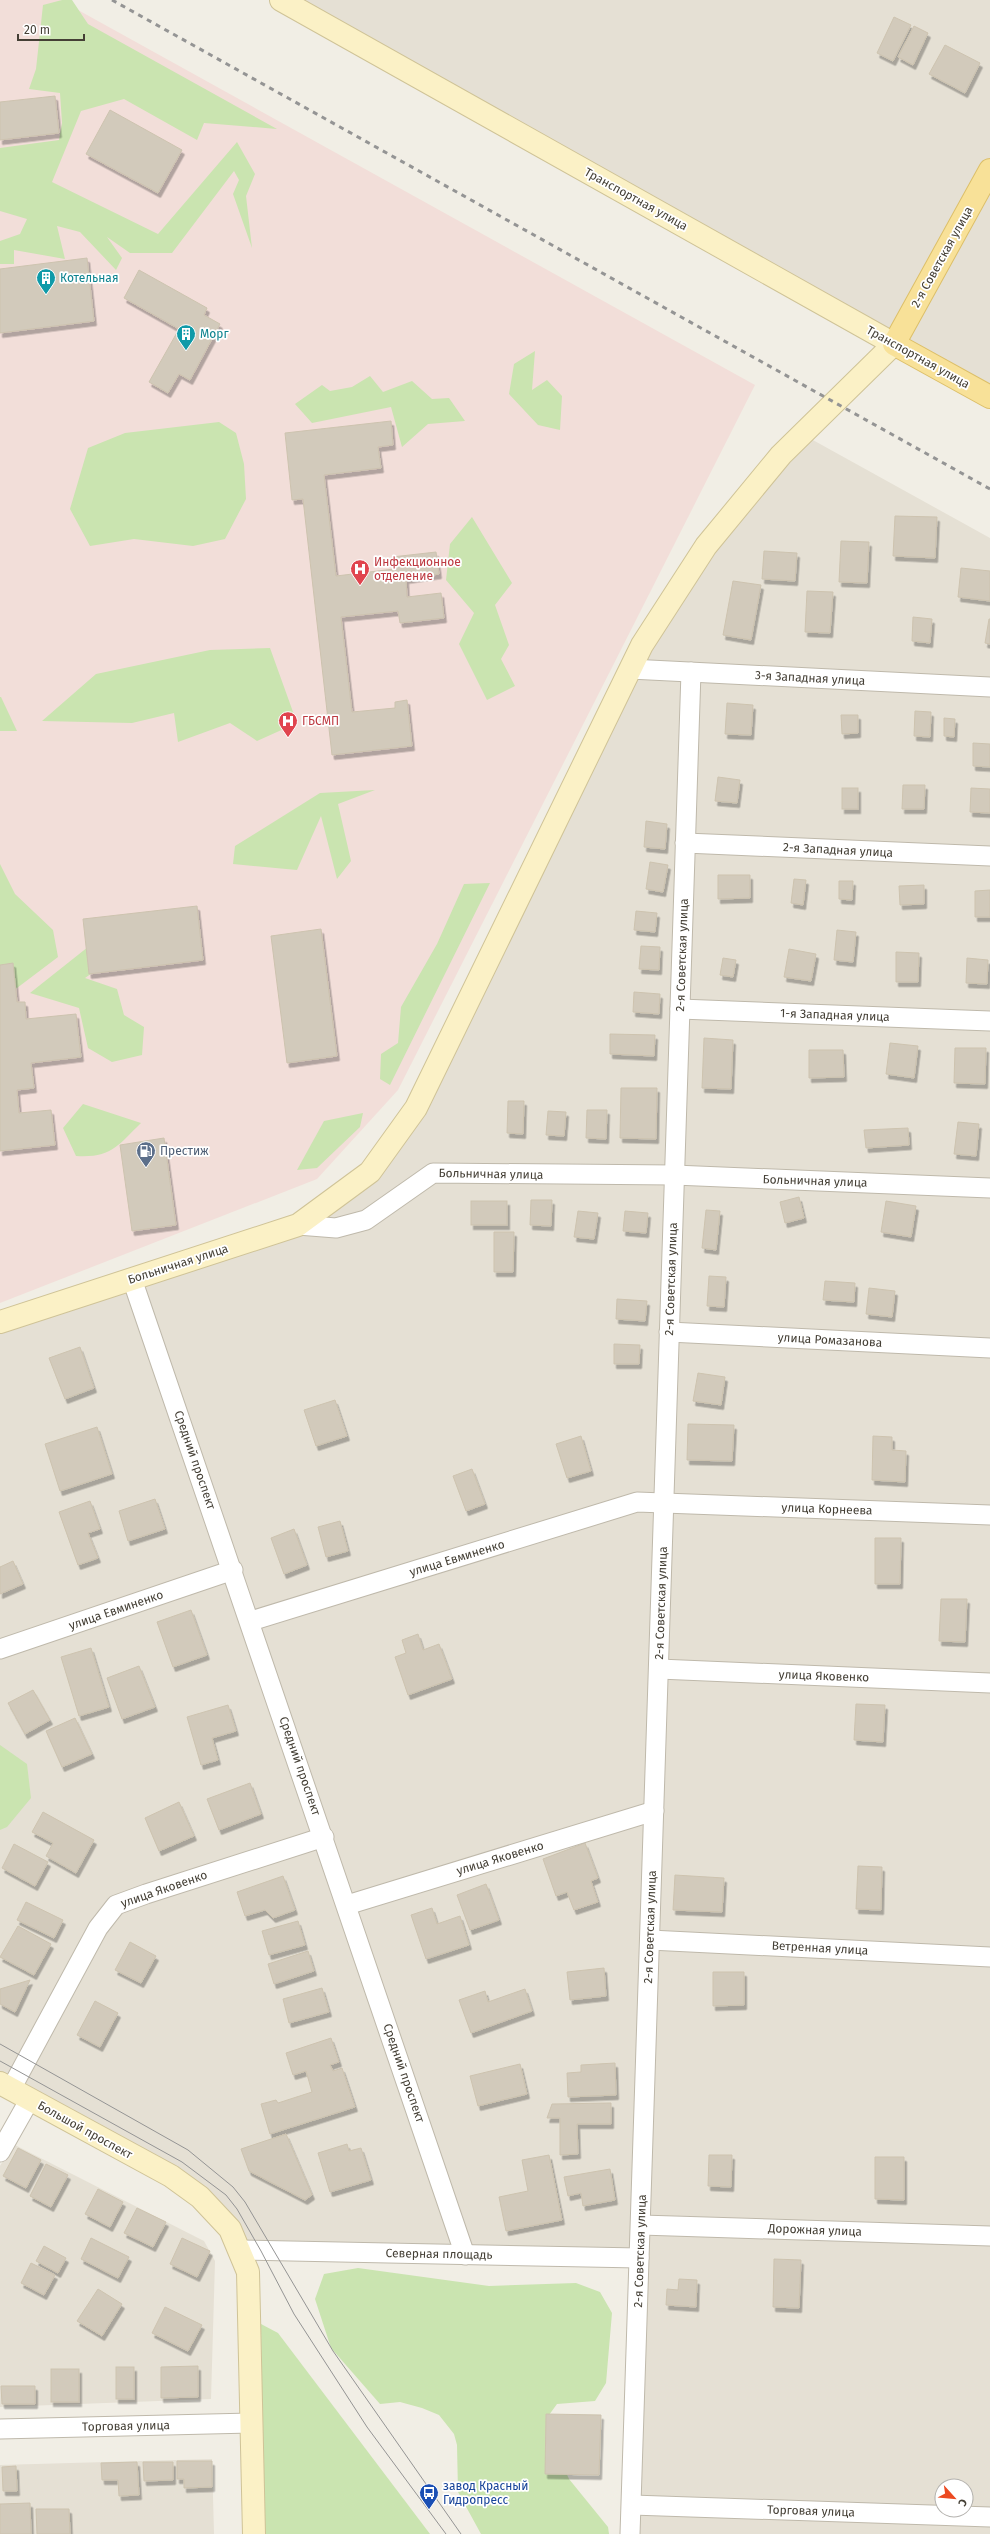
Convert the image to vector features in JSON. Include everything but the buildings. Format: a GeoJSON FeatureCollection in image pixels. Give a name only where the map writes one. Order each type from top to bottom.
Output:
{"type":"FeatureCollection","features":[{"type":"Feature","properties":{"kind":"main road","name":"Транспортная улица"},"geometry":{"type":"LineString","coordinates":[[281,0],[990,398]]}},
{"type":"Feature","properties":{"kind":"main road","name":"2-я Советская улица"},"geometry":{"type":"LineString","coordinates":[[894,344],[990,170]]}},
{"type":"Feature","properties":{"kind":"main road"},"geometry":{"type":"LineString","coordinates":[[298,1225],[370,1172],[416,1108],[642,645],[706,546],[781,455],[894,344]]}},
{"type":"Feature","properties":{"kind":"main road","name":"Больничная улица"},"geometry":{"type":"LineString","coordinates":[[0,1322],[298,1225]]}},
{"type":"Feature","properties":{"kind":"main road","name":"Большой проспект"},"geometry":{"type":"LineString","coordinates":[[5,2086],[171,2176],[200,2197],[230,2229],[239,2250]]}},
{"type":"Feature","properties":{"kind":"main road"},"geometry":{"type":"LineString","coordinates":[[239,2250],[248,2272],[254,2534]]}},
{"type":"Feature","properties":{"kind":"street","name":"3-я Западная улица"},"geometry":{"type":"LineString","coordinates":[[630,669],[990,687]]}},
{"type":"Feature","properties":{"kind":"street","name":"2-я Советская улица"},"geometry":{"type":"LineString","coordinates":[[630,2534],[691,672]]}},
{"type":"Feature","properties":{"kind":"street","name":"2-я Западная улица"},"geometry":{"type":"LineString","coordinates":[[685,843],[990,856]]}},
{"type":"Feature","properties":{"kind":"street","name":"1-я Западная улица"},"geometry":{"type":"LineString","coordinates":[[680,1009],[990,1021]]}},
{"type":"Feature","properties":{"kind":"street","name":"Больничная улица"},"geometry":{"type":"LineString","coordinates":[[298,1225],[336,1228],[366,1220],[433,1173],[674,1175],[990,1188]]}},
{"type":"Feature","properties":{"kind":"street","name":"Средний проспект"},"geometry":{"type":"LineString","coordinates":[[132,1279],[251,1621],[465,2255]]}},
{"type":"Feature","properties":{"kind":"street","name":"улица Ромазанова"},"geometry":{"type":"LineString","coordinates":[[669,1332],[990,1348]]}},
{"type":"Feature","properties":{"kind":"street","name":"улица Евминенко"},"geometry":{"type":"LineString","coordinates":[[251,1621],[637,1502],[664,1502]]}},
{"type":"Feature","properties":{"kind":"street","name":"улица Корнеева"},"geometry":{"type":"LineString","coordinates":[[664,1502],[990,1515]]}},
{"type":"Feature","properties":{"kind":"street","name":"улица Евминенко"},"geometry":{"type":"LineString","coordinates":[[0,1649],[233,1570]]}},
{"type":"Feature","properties":{"kind":"street","name":"улица Яковенко"},"geometry":{"type":"LineString","coordinates":[[658,1669],[990,1683]]}},
{"type":"Feature","properties":{"kind":"street","name":"улица Яковенко"},"geometry":{"type":"LineString","coordinates":[[347,1905],[654,1811]]}},
{"type":"Feature","properties":{"kind":"street","name":"улица Яковенко"},"geometry":{"type":"LineString","coordinates":[[5,2086],[98,1928],[116,1905],[324,1836]]}},
{"type":"Feature","properties":{"kind":"street","name":"Ветренная улица"},"geometry":{"type":"LineString","coordinates":[[650,1940],[990,1957]]}},
{"type":"Feature","properties":{"kind":"street"},"geometry":{"type":"LineString","coordinates":[[0,2152],[30,2099]]}},
{"type":"Feature","properties":{"kind":"street","name":"Дорожная улица"},"geometry":{"type":"LineString","coordinates":[[641,2225],[990,2236]]}},
{"type":"Feature","properties":{"kind":"street","name":"Северная площадь"},"geometry":{"type":"LineString","coordinates":[[239,2250],[639,2258]]}},
{"type":"Feature","properties":{"kind":"street","name":"Торговая улица"},"geometry":{"type":"LineString","coordinates":[[0,2429],[251,2423]]}},
{"type":"Feature","properties":{"kind":"street","name":"Торговая улица"},"geometry":{"type":"LineString","coordinates":[[632,2505],[990,2517]]}},
{"type":"Feature","properties":{"kind":"shaded area","name":"ГБСМП"},"geometry":{"type":"Polygon","coordinates":[[[0,0],[60,0],[755,385],[398,1090],[317,1179],[0,1303],[0,0]]]}},
{"type":"Feature","properties":{"kind":"shaded area"},"geometry":{"type":"Polygon","coordinates":[[[281,0],[990,0],[990,397],[281,0]]]}},
{"type":"Feature","properties":{"kind":"shaded area"},"geometry":{"type":"Polygon","coordinates":[[[802,434],[990,538],[990,2534],[630,2534],[639,2258],[239,2250],[200,2197],[0,2083],[0,1322],[298,1225],[370,1172],[416,1108],[642,645],[802,434]]]}},
{"type":"Feature","properties":{"kind":"shaded area"},"geometry":{"type":"Polygon","coordinates":[[[13,2144],[204,2241],[215,2261],[211,2399],[0,2407],[0,2166],[13,2144]]]}},
{"type":"Feature","properties":{"kind":"shaded area"},"geometry":{"type":"Polygon","coordinates":[[[212,2459],[214,2534],[0,2534],[0,2465],[212,2459]]]}},
{"type":"Feature","properties":{"kind":"green space"},"geometry":{"type":"Polygon","coordinates":[[[62,0],[72,0],[88,24],[277,129],[204,123],[197,140],[124,99],[81,111],[52,182],[158,234],[237,142],[255,174],[246,196],[252,248],[233,194],[239,180],[234,171],[172,253],[130,253],[107,237],[122,258],[116,270],[80,232],[57,226],[65,259],[14,250],[14,264],[0,264],[0,241],[20,234],[27,219],[0,211],[0,148],[59,140],[62,123],[60,93],[29,89],[36,69],[43,5],[62,0]]]}},
{"type":"Feature","properties":{"kind":"green space"},"geometry":{"type":"Polygon","coordinates":[[[535,351],[532,390],[547,380],[562,396],[560,430],[538,425],[509,394],[514,364],[535,351]]]}},
{"type":"Feature","properties":{"kind":"green space"},"geometry":{"type":"Polygon","coordinates":[[[370,376],[383,392],[412,381],[432,399],[449,398],[465,421],[428,424],[402,447],[391,407],[312,423],[295,404],[322,385],[330,391],[352,387],[370,376]]]}},
{"type":"Feature","properties":{"kind":"green space"},"geometry":{"type":"Polygon","coordinates":[[[219,422],[236,433],[244,464],[246,499],[225,539],[193,546],[134,539],[90,546],[70,509],[88,448],[125,433],[219,422]]]}},
{"type":"Feature","properties":{"kind":"green space"},"geometry":{"type":"Polygon","coordinates":[[[472,517],[512,583],[495,605],[509,645],[501,659],[515,686],[487,700],[459,644],[474,613],[446,580],[450,544],[472,517]]]}},
{"type":"Feature","properties":{"kind":"green space"},"geometry":{"type":"Polygon","coordinates":[[[270,648],[297,723],[257,741],[230,723],[178,742],[174,713],[132,723],[42,721],[96,674],[210,650],[270,648]]]}},
{"type":"Feature","properties":{"kind":"green space"},"geometry":{"type":"Polygon","coordinates":[[[1,697],[17,731],[0,731],[1,697]]]}},
{"type":"Feature","properties":{"kind":"green space"},"geometry":{"type":"Polygon","coordinates":[[[375,790],[338,804],[351,861],[337,879],[321,816],[297,870],[233,864],[235,846],[320,793],[375,790]]]}},
{"type":"Feature","properties":{"kind":"green space"},"geometry":{"type":"Polygon","coordinates":[[[0,864],[15,894],[53,930],[58,957],[17,988],[0,998],[0,864]]]}},
{"type":"Feature","properties":{"kind":"green space"},"geometry":{"type":"Polygon","coordinates":[[[490,883],[390,1085],[380,1079],[381,1054],[398,1043],[401,1007],[437,944],[464,884],[490,883]]]}},
{"type":"Feature","properties":{"kind":"green space"},"geometry":{"type":"Polygon","coordinates":[[[88,947],[108,962],[85,978],[117,989],[124,1015],[144,1027],[142,1055],[112,1062],[88,1048],[79,1008],[30,993],[88,947]]]}},
{"type":"Feature","properties":{"kind":"green space"},"geometry":{"type":"Polygon","coordinates":[[[83,1104],[141,1123],[119,1144],[106,1153],[76,1156],[63,1128],[83,1104]]]}},
{"type":"Feature","properties":{"kind":"green space"},"geometry":{"type":"Polygon","coordinates":[[[363,1113],[360,1127],[317,1168],[297,1170],[324,1121],[363,1113]]]}},
{"type":"Feature","properties":{"kind":"green space"},"geometry":{"type":"Polygon","coordinates":[[[0,1745],[27,1764],[31,1798],[7,1827],[0,1830],[0,1745]]]}},
{"type":"Feature","properties":{"kind":"green space"},"geometry":{"type":"Polygon","coordinates":[[[358,2268],[489,2286],[576,2283],[600,2292],[612,2313],[606,2383],[595,2401],[557,2404],[549,2415],[553,2444],[569,2479],[608,2527],[609,2534],[481,2534],[458,2492],[457,2445],[454,2434],[439,2415],[422,2408],[400,2402],[380,2404],[331,2348],[315,2299],[324,2274],[358,2268]]]}},
{"type":"Feature","properties":{"kind":"green space"},"geometry":{"type":"Polygon","coordinates":[[[261,2324],[278,2333],[430,2534],[263,2534],[261,2324]]]}},
{"type":"Feature","properties":{"kind":"tram line"},"geometry":{"type":"LineString","coordinates":[[0,2044],[188,2150],[233,2187],[245,2202],[333,2351],[461,2534]]}},
{"type":"Feature","properties":{"kind":"tram line"},"geometry":{"type":"LineString","coordinates":[[0,2061],[182,2162],[226,2195],[237,2209],[294,2314],[367,2427],[446,2534]]}},
{"type":"Feature","properties":{"kind":"railway"},"geometry":{"type":"LineString","coordinates":[[112,0],[990,489]]}},
{"type":"Feature","properties":{"kind":"place","name":"Котельная"},"geometry":{"type":"Point","coordinates":[46,295]}},
{"type":"Feature","properties":{"kind":"place","name":"Морг"},"geometry":{"type":"Point","coordinates":[186,351]}},
{"type":"Feature","properties":{"kind":"place","name":"Инфекционное отделение"},"geometry":{"type":"Point","coordinates":[360,586]}},
{"type":"Feature","properties":{"kind":"place","name":"ГБСМП"},"geometry":{"type":"Point","coordinates":[288,738]}},
{"type":"Feature","properties":{"kind":"place","name":"Престиж"},"geometry":{"type":"Point","coordinates":[146,1168]}},
{"type":"Feature","properties":{"kind":"place","name":"завод Красный Гидропресс"},"geometry":{"type":"Point","coordinates":[429,2510]}}]}
